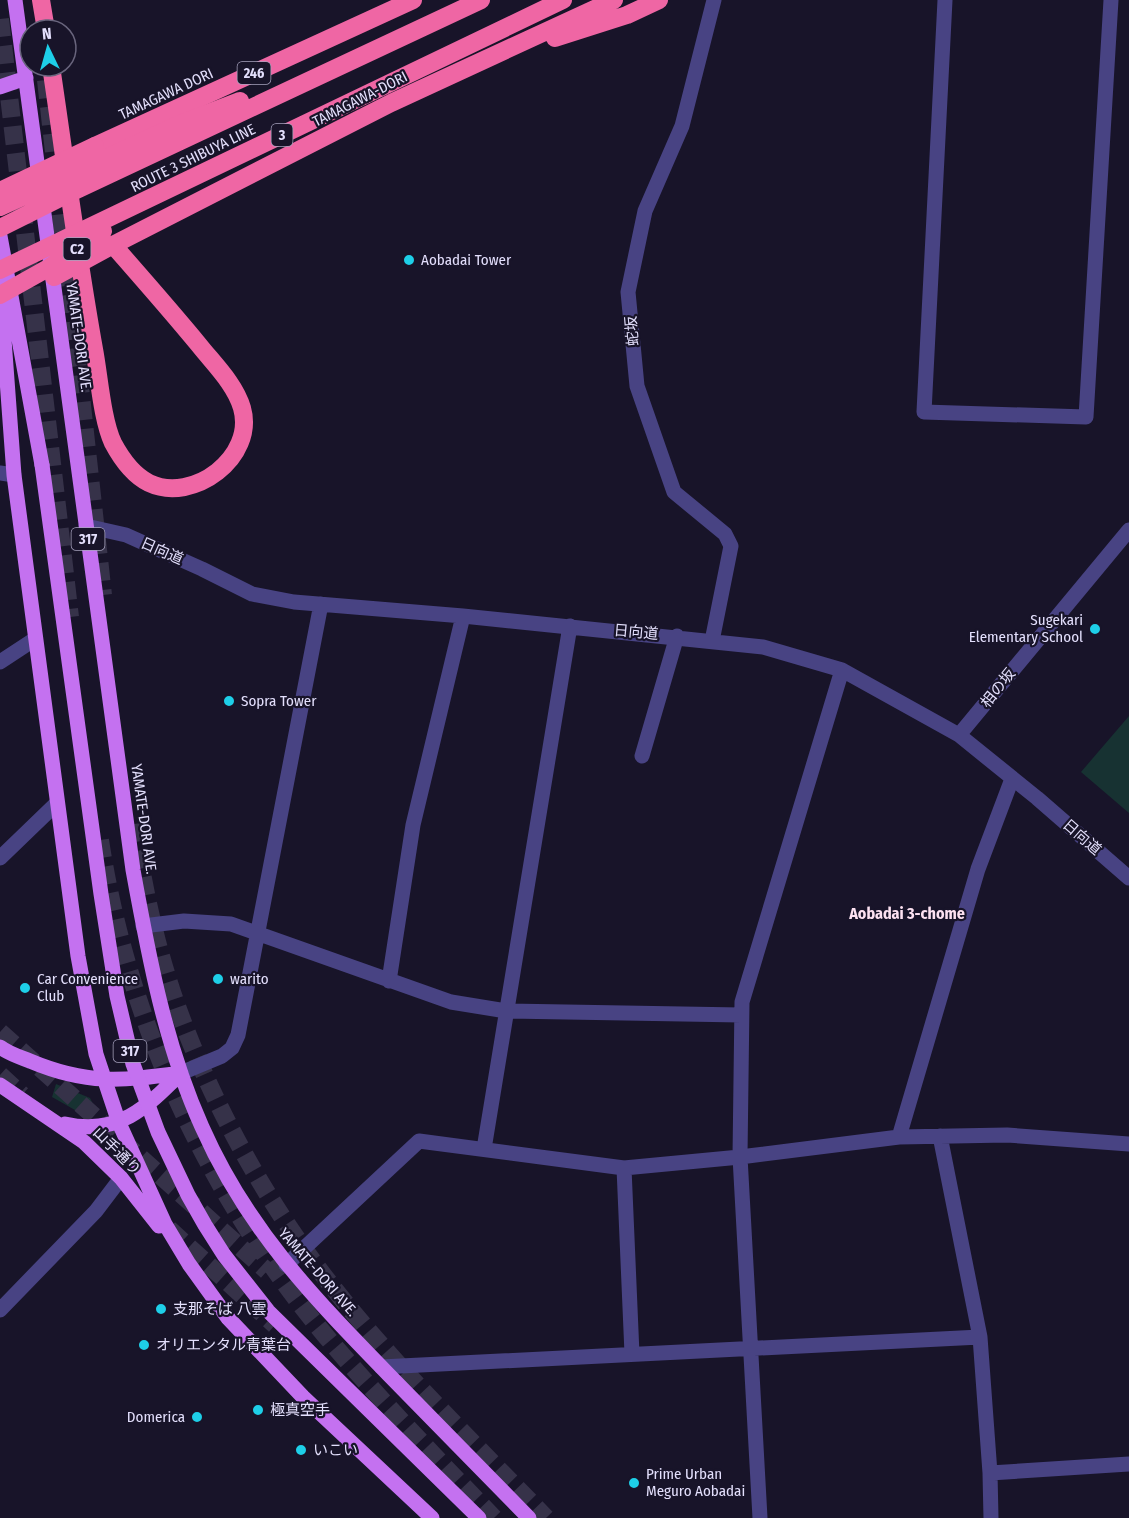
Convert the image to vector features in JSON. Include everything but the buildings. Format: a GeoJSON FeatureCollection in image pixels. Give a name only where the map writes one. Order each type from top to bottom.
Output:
{"type":"FeatureCollection","features":[{"type":"Feature","properties":{"kind":"highway"},"geometry":{"type":"LineString","coordinates":[[42,0],[44,18]]}},
{"type":"Feature","properties":{"kind":"highway","name":"TAMAGAWA DORI"},"geometry":{"type":"LineString","coordinates":[[0,191],[413,0]]}},
{"type":"Feature","properties":{"kind":"highway","name":"ROUTE 3 SHIBUYA LINE"},"geometry":{"type":"LineString","coordinates":[[0,228],[481,0]]}},
{"type":"Feature","properties":{"kind":"highway","name":"ROUTE 3 SHIBUYA LINE"},"geometry":{"type":"LineString","coordinates":[[0,270],[563,0]]}},
{"type":"Feature","properties":{"kind":"highway","name":"TAMAGAWA-DORI"},"geometry":{"type":"LineString","coordinates":[[0,306],[113,245],[391,103],[614,0]]}},
{"type":"Feature","properties":{"kind":"highway"},"geometry":{"type":"LineString","coordinates":[[470,65],[627,15],[659,0]]}},
{"type":"Feature","properties":{"kind":"highway"},"geometry":{"type":"LineString","coordinates":[[0,207],[180,124],[401,37]]}},
{"type":"Feature","properties":{"kind":"highway"},"geometry":{"type":"LineString","coordinates":[[53,78],[93,341],[112,440],[123,460],[148,482],[165,487],[186,487],[221,470],[233,457],[241,443],[244,424],[243,409],[232,385],[113,245]]}},
{"type":"Feature","properties":{"kind":"highway","name":"C2"},"geometry":{"type":"LineString","coordinates":[[0,295],[50,267],[151,198]]}},
{"type":"Feature","properties":{"kind":"main road","name":"YAMATE-DORI AVE."},"geometry":{"type":"LineString","coordinates":[[15,0],[18,21]]}},
{"type":"Feature","properties":{"kind":"main road","name":"YAMATE-DORI AVE."},"geometry":{"type":"LineString","coordinates":[[26,78],[133,870],[160,1010],[181,1073],[202,1127],[228,1178],[244,1207],[286,1265],[330,1315],[529,1518]]}},
{"type":"Feature","properties":{"kind":"main road"},"geometry":{"type":"LineString","coordinates":[[0,87],[26,78]]}},
{"type":"Feature","properties":{"kind":"main road","name":"317"},"geometry":{"type":"LineString","coordinates":[[0,236],[42,465],[100,894],[117,996],[133,1064],[158,1131],[205,1225],[224,1255],[268,1311],[479,1518]]}},
{"type":"Feature","properties":{"kind":"main road"},"geometry":{"type":"LineString","coordinates":[[0,285],[7,474],[35,639],[78,956],[96,1054],[118,1123],[148,1190],[189,1264],[228,1318],[303,1397],[432,1518]]}},
{"type":"Feature","properties":{"kind":"main road","name":"317"},"geometry":{"type":"LineString","coordinates":[[0,1047],[50,1070],[84,1078],[104,1080],[181,1073]]}},
{"type":"Feature","properties":{"kind":"main road"},"geometry":{"type":"LineString","coordinates":[[56,1122],[80,1128],[97,1128],[118,1123],[154,1100],[181,1073]]}},
{"type":"Feature","properties":{"kind":"main road","name":"山手通り"},"geometry":{"type":"LineString","coordinates":[[0,1085],[84,1142],[121,1178],[189,1264]]}},
{"type":"Feature","properties":{"kind":"street","name":"蛇坂"},"geometry":{"type":"LineString","coordinates":[[712,641],[730,546],[725,534],[674,492],[637,386],[628,292],[645,211],[682,126],[714,0]]}},
{"type":"Feature","properties":{"kind":"street"},"geometry":{"type":"LineString","coordinates":[[945,0],[924,411],[1086,417],[1111,0]]}},
{"type":"Feature","properties":{"kind":"street","name":"日向道"},"geometry":{"type":"LineString","coordinates":[[86,526],[133,538],[202,568],[252,594],[294,602],[677,636],[763,647],[842,670],[959,735],[1129,878]]}},
{"type":"Feature","properties":{"kind":"street","name":"相の坂"},"geometry":{"type":"LineString","coordinates":[[959,735],[1129,530]]}},
{"type":"Feature","properties":{"kind":"street"},"geometry":{"type":"LineString","coordinates":[[181,1073],[222,1056],[232,1048],[238,1035],[321,604]]}},
{"type":"Feature","properties":{"kind":"street"},"geometry":{"type":"LineString","coordinates":[[389,981],[413,825],[463,616]]}},
{"type":"Feature","properties":{"kind":"street"},"geometry":{"type":"LineString","coordinates":[[484,1149],[570,626]]}},
{"type":"Feature","properties":{"kind":"street"},"geometry":{"type":"LineString","coordinates":[[642,756],[677,636]]}},
{"type":"Feature","properties":{"kind":"street"},"geometry":{"type":"LineString","coordinates":[[0,662],[35,639]]}},
{"type":"Feature","properties":{"kind":"street"},"geometry":{"type":"LineString","coordinates":[[760,1518],[740,1157],[742,1002],[842,670]]}},
{"type":"Feature","properties":{"kind":"street"},"geometry":{"type":"LineString","coordinates":[[899,1137],[978,869],[1012,779]]}},
{"type":"Feature","properties":{"kind":"street"},"geometry":{"type":"LineString","coordinates":[[0,858],[57,803]]}},
{"type":"Feature","properties":{"kind":"street"},"geometry":{"type":"LineString","coordinates":[[143,926],[184,921],[231,924],[451,1002],[506,1011],[741,1015]]}},
{"type":"Feature","properties":{"kind":"street"},"geometry":{"type":"LineString","coordinates":[[286,1265],[419,1141],[624,1168],[740,1157],[899,1137],[1007,1135],[1129,1144]]}},
{"type":"Feature","properties":{"kind":"street"},"geometry":{"type":"LineString","coordinates":[[940,1136],[980,1337],[991,1518]]}},
{"type":"Feature","properties":{"kind":"street"},"geometry":{"type":"LineString","coordinates":[[624,1168],[632,1354]]}},
{"type":"Feature","properties":{"kind":"street"},"geometry":{"type":"LineString","coordinates":[[0,1310],[96,1211],[121,1178]]}},
{"type":"Feature","properties":{"kind":"street"},"geometry":{"type":"LineString","coordinates":[[381,1367],[980,1337]]}},
{"type":"Feature","properties":{"kind":"street"},"geometry":{"type":"LineString","coordinates":[[990,1473],[1129,1464]]}},
{"type":"Feature","properties":{"kind":"green space"},"geometry":{"type":"Polygon","coordinates":[[[1129,716],[1129,813],[1081,772],[1129,716]]]}},
{"type":"Feature","properties":{"kind":"green space"},"geometry":{"type":"Polygon","coordinates":[[[56,1084],[90,1098],[93,1104],[91,1110],[82,1114],[52,1097],[56,1084]]]}},
{"type":"Feature","properties":{"kind":"tunnel"},"geometry":{"type":"LineString","coordinates":[[0,19],[70,617]]}},
{"type":"Feature","properties":{"kind":"tunnel"},"geometry":{"type":"LineString","coordinates":[[46,80],[103,595]]}},
{"type":"Feature","properties":{"kind":"tunnel"},"geometry":{"type":"LineString","coordinates":[[134,824],[149,909],[172,992],[186,1031],[220,1108],[260,1182],[306,1252],[356,1316],[436,1404],[546,1518]]}},
{"type":"Feature","properties":{"kind":"tunnel"},"geometry":{"type":"LineString","coordinates":[[100,840],[113,909],[131,976],[153,1042],[180,1107],[212,1169],[247,1229],[287,1286],[330,1341],[390,1409],[494,1518]]}},
{"type":"Feature","properties":{"kind":"tunnel"},"geometry":{"type":"LineString","coordinates":[[0,1032],[267,1271]]}},
{"type":"Feature","properties":{"kind":"tunnel"},"geometry":{"type":"LineString","coordinates":[[0,1075],[22,1095]]}},
{"type":"Feature","properties":{"kind":"tunnel"},"geometry":{"type":"LineString","coordinates":[[169,1229],[275,1325]]}},
{"type":"Feature","properties":{"kind":"place","name":"Aobadai Tower"},"geometry":{"type":"Point","coordinates":[409,260]}},
{"type":"Feature","properties":{"kind":"place","name":"Sugekari Elementary School"},"geometry":{"type":"Point","coordinates":[1095,629]}},
{"type":"Feature","properties":{"kind":"place","name":"Sopra Tower"},"geometry":{"type":"Point","coordinates":[229,701]}},
{"type":"Feature","properties":{"kind":"place","name":"warito"},"geometry":{"type":"Point","coordinates":[218,979]}},
{"type":"Feature","properties":{"kind":"place","name":"Car Convenience Club"},"geometry":{"type":"Point","coordinates":[25,988]}},
{"type":"Feature","properties":{"kind":"place","name":"支那そば 八雲"},"geometry":{"type":"Point","coordinates":[161,1309]}},
{"type":"Feature","properties":{"kind":"place","name":"オリエンタル青葉台"},"geometry":{"type":"Point","coordinates":[144,1345]}},
{"type":"Feature","properties":{"kind":"place","name":"極真空手"},"geometry":{"type":"Point","coordinates":[258,1410]}},
{"type":"Feature","properties":{"kind":"place","name":"Domerica"},"geometry":{"type":"Point","coordinates":[197,1417]}},
{"type":"Feature","properties":{"kind":"place","name":"いこい"},"geometry":{"type":"Point","coordinates":[301,1450]}},
{"type":"Feature","properties":{"kind":"place","name":"Prime Urban Meguro Aobadai"},"geometry":{"type":"Point","coordinates":[634,1483]}},
{"type":"Feature","properties":{"kind":"district","name":"Aobadai 3-chome"},"geometry":{"type":"Point","coordinates":[907,913]}}]}
